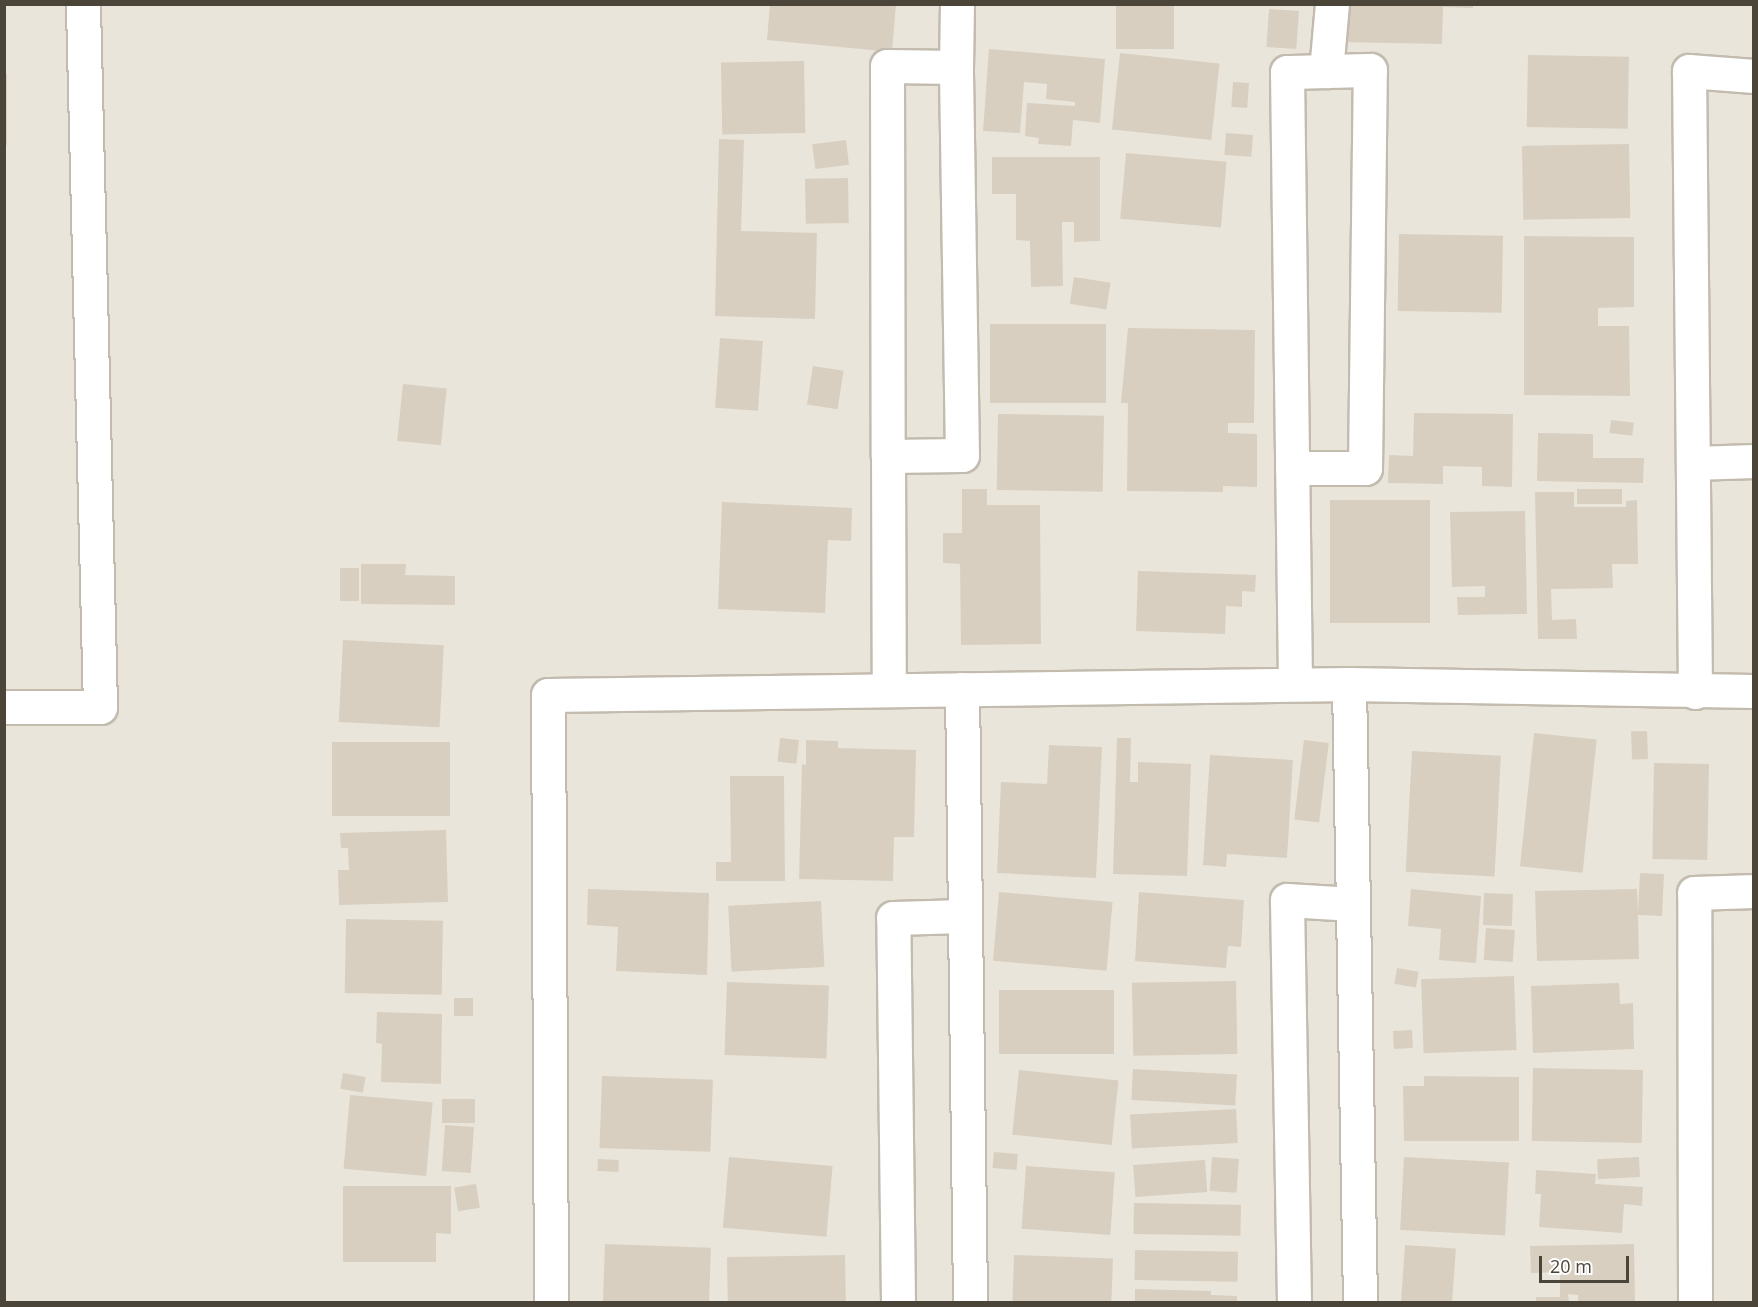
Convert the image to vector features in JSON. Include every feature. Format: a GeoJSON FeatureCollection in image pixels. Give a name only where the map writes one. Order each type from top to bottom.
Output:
{"type":"FeatureCollection","features":[{"type":"Feature","properties":{"kind":"street"},"geometry":{"type":"LineString","coordinates":[[4,707],[100,707],[83,4]]}},
{"type":"Feature","properties":{"kind":"street"},"geometry":{"type":"LineString","coordinates":[[888,456],[962,455],[957,4]]}},
{"type":"Feature","properties":{"kind":"street"},"geometry":{"type":"LineString","coordinates":[[1326,71],[1332,4]]}},
{"type":"Feature","properties":{"kind":"street"},"geometry":{"type":"LineString","coordinates":[[889,690],[887,66],[956,66]]}},
{"type":"Feature","properties":{"kind":"street"},"geometry":{"type":"LineString","coordinates":[[1292,468],[1365,468],[1370,70],[1287,72],[1292,468],[1295,684]]}},
{"type":"Feature","properties":{"kind":"street"},"geometry":{"type":"LineString","coordinates":[[1695,692],[1689,71],[1754,76]]}},
{"type":"Feature","properties":{"kind":"street"},"geometry":{"type":"LineString","coordinates":[[1693,463],[1754,461]]}},
{"type":"Feature","properties":{"kind":"street"},"geometry":{"type":"LineString","coordinates":[[551,1302],[548,695],[1295,684],[1695,692],[1754,691]]}},
{"type":"Feature","properties":{"kind":"street"},"geometry":{"type":"LineString","coordinates":[[1349,684],[1360,1302]]}},
{"type":"Feature","properties":{"kind":"street"},"geometry":{"type":"LineString","coordinates":[[962,689],[970,1302]]}},
{"type":"Feature","properties":{"kind":"street"},"geometry":{"type":"LineString","coordinates":[[1695,1302],[1695,893],[1754,891]]}},
{"type":"Feature","properties":{"kind":"street"},"geometry":{"type":"LineString","coordinates":[[1294,1302],[1287,900],[1353,904]]}},
{"type":"Feature","properties":{"kind":"street"},"geometry":{"type":"LineString","coordinates":[[898,1302],[892,918],[965,916]]}},
{"type":"Feature","properties":{"kind":"shaded area"},"geometry":{"type":"Polygon","coordinates":[[[5,5],[1753,5],[1753,1302],[5,1302],[5,5]]]}},
{"type":"Feature","properties":{"kind":"building"},"geometry":{"type":"Polygon","coordinates":[[[770,4],[896,4],[892,52],[767,40],[770,4]]]}},
{"type":"Feature","properties":{"kind":"building"},"geometry":{"type":"Polygon","coordinates":[[[1116,4],[1174,4],[1174,49],[1116,49],[1116,4]]]}},
{"type":"Feature","properties":{"kind":"building"},"geometry":{"type":"Polygon","coordinates":[[[1337,4],[1473,4],[1473,8],[1443,7],[1442,44],[1336,42],[1337,4]]]}},
{"type":"Feature","properties":{"kind":"building"},"geometry":{"type":"Polygon","coordinates":[[[1269,9],[1299,11],[1296,49],[1266,47],[1269,9]]]}},
{"type":"Feature","properties":{"kind":"building"},"geometry":{"type":"Polygon","coordinates":[[[989,49],[1105,59],[1100,123],[1073,120],[1071,146],[1038,144],[1039,138],[1025,136],[1027,103],[1075,106],[1075,102],[1046,99],[1047,84],[1024,82],[1020,133],[983,131],[989,49]]]}},
{"type":"Feature","properties":{"kind":"building"},"geometry":{"type":"Polygon","coordinates":[[[1120,53],[1219,63],[1211,140],[1112,130],[1120,53]]]}},
{"type":"Feature","properties":{"kind":"building"},"geometry":{"type":"Polygon","coordinates":[[[1528,55],[1629,57],[1628,129],[1527,127],[1528,55]]]}},
{"type":"Feature","properties":{"kind":"building"},"geometry":{"type":"Polygon","coordinates":[[[804,61],[805,133],[722,134],[721,62],[804,61]]]}},
{"type":"Feature","properties":{"kind":"building"},"geometry":{"type":"Polygon","coordinates":[[[4,74],[7,74],[7,145],[4,145],[4,74]]]}},
{"type":"Feature","properties":{"kind":"building"},"geometry":{"type":"Polygon","coordinates":[[[1233,82],[1249,83],[1247,108],[1231,107],[1233,82]]]}},
{"type":"Feature","properties":{"kind":"building"},"geometry":{"type":"Polygon","coordinates":[[[1226,133],[1253,135],[1251,157],[1224,155],[1226,133]]]}},
{"type":"Feature","properties":{"kind":"building"},"geometry":{"type":"Polygon","coordinates":[[[719,139],[744,140],[741,231],[817,233],[815,319],[715,316],[719,139]]]}},
{"type":"Feature","properties":{"kind":"building"},"geometry":{"type":"Polygon","coordinates":[[[846,140],[849,165],[815,169],[812,144],[846,140]]]}},
{"type":"Feature","properties":{"kind":"building"},"geometry":{"type":"Polygon","coordinates":[[[1629,144],[1630,218],[1523,220],[1522,146],[1629,144]]]}},
{"type":"Feature","properties":{"kind":"building"},"geometry":{"type":"Polygon","coordinates":[[[1126,153],[1227,162],[1221,228],[1120,219],[1126,153]]]}},
{"type":"Feature","properties":{"kind":"building"},"geometry":{"type":"Polygon","coordinates":[[[992,157],[1100,157],[1100,241],[1074,242],[1074,222],[1062,222],[1063,286],[1031,287],[1030,241],[1016,240],[1016,194],[992,194],[992,157]]]}},
{"type":"Feature","properties":{"kind":"building"},"geometry":{"type":"Polygon","coordinates":[[[848,178],[849,223],[806,224],[805,179],[848,178]]]}},
{"type":"Feature","properties":{"kind":"building"},"geometry":{"type":"Polygon","coordinates":[[[1399,234],[1503,236],[1502,313],[1398,311],[1399,234]]]}},
{"type":"Feature","properties":{"kind":"building"},"geometry":{"type":"Polygon","coordinates":[[[1524,236],[1634,237],[1634,307],[1598,308],[1598,326],[1629,326],[1630,396],[1524,395],[1524,236]]]}},
{"type":"Feature","properties":{"kind":"building"},"geometry":{"type":"Polygon","coordinates":[[[1074,277],[1111,283],[1106,309],[1070,304],[1074,277]]]}},
{"type":"Feature","properties":{"kind":"building"},"geometry":{"type":"Polygon","coordinates":[[[990,324],[1106,324],[1106,403],[990,403],[990,324]]]}},
{"type":"Feature","properties":{"kind":"building"},"geometry":{"type":"Polygon","coordinates":[[[1128,328],[1255,330],[1254,423],[1228,423],[1228,433],[1257,434],[1257,487],[1223,486],[1223,492],[1127,491],[1128,403],[1121,403],[1128,328]]]}},
{"type":"Feature","properties":{"kind":"building"},"geometry":{"type":"Polygon","coordinates":[[[720,338],[763,341],[758,411],[715,408],[720,338]]]}},
{"type":"Feature","properties":{"kind":"building"},"geometry":{"type":"Polygon","coordinates":[[[813,366],[844,371],[838,409],[807,405],[813,366]]]}},
{"type":"Feature","properties":{"kind":"building"},"geometry":{"type":"Polygon","coordinates":[[[403,384],[447,389],[441,445],[397,441],[403,384]]]}},
{"type":"Feature","properties":{"kind":"building"},"geometry":{"type":"Polygon","coordinates":[[[1414,413],[1513,414],[1512,487],[1482,486],[1482,467],[1443,466],[1443,484],[1388,483],[1389,455],[1413,456],[1414,413]]]}},
{"type":"Feature","properties":{"kind":"building"},"geometry":{"type":"Polygon","coordinates":[[[998,414],[1104,416],[1103,492],[997,490],[998,414]]]}},
{"type":"Feature","properties":{"kind":"building"},"geometry":{"type":"Polygon","coordinates":[[[1611,420],[1634,423],[1632,436],[1609,433],[1611,420]]]}},
{"type":"Feature","properties":{"kind":"building"},"geometry":{"type":"Polygon","coordinates":[[[1538,433],[1593,434],[1593,458],[1644,458],[1643,483],[1537,481],[1538,433]]]}},
{"type":"Feature","properties":{"kind":"building"},"geometry":{"type":"Polygon","coordinates":[[[962,489],[987,489],[987,505],[1040,505],[1041,644],[961,645],[960,564],[943,563],[943,533],[962,533],[962,489]]]}},
{"type":"Feature","properties":{"kind":"building"},"geometry":{"type":"Polygon","coordinates":[[[1577,489],[1622,489],[1622,504],[1577,504],[1577,489]]]}},
{"type":"Feature","properties":{"kind":"building"},"geometry":{"type":"Polygon","coordinates":[[[1535,492],[1574,492],[1574,507],[1626,507],[1626,501],[1637,500],[1638,564],[1612,564],[1613,588],[1551,589],[1552,620],[1576,619],[1577,639],[1538,639],[1535,492]]]}},
{"type":"Feature","properties":{"kind":"building"},"geometry":{"type":"Polygon","coordinates":[[[1330,500],[1430,500],[1430,623],[1330,623],[1330,500]]]}},
{"type":"Feature","properties":{"kind":"building"},"geometry":{"type":"Polygon","coordinates":[[[722,502],[852,508],[851,541],[828,540],[825,613],[718,609],[722,502]]]}},
{"type":"Feature","properties":{"kind":"building"},"geometry":{"type":"Polygon","coordinates":[[[1525,511],[1527,614],[1458,615],[1457,597],[1485,597],[1485,586],[1452,587],[1450,512],[1525,511]]]}},
{"type":"Feature","properties":{"kind":"building"},"geometry":{"type":"Polygon","coordinates":[[[361,564],[406,564],[405,575],[455,576],[455,605],[361,604],[361,564]]]}},
{"type":"Feature","properties":{"kind":"building"},"geometry":{"type":"Polygon","coordinates":[[[340,568],[359,568],[359,601],[340,601],[340,568]]]}},
{"type":"Feature","properties":{"kind":"building"},"geometry":{"type":"Polygon","coordinates":[[[1138,571],[1256,575],[1255,592],[1242,591],[1242,607],[1226,606],[1225,634],[1136,631],[1138,571]]]}},
{"type":"Feature","properties":{"kind":"building"},"geometry":{"type":"Polygon","coordinates":[[[343,640],[444,645],[440,727],[339,722],[343,640]]]}},
{"type":"Feature","properties":{"kind":"building"},"geometry":{"type":"Polygon","coordinates":[[[1647,731],[1648,759],[1632,760],[1631,732],[1647,731]]]}},
{"type":"Feature","properties":{"kind":"building"},"geometry":{"type":"Polygon","coordinates":[[[1534,733],[1597,740],[1583,873],[1520,866],[1534,733]]]}},
{"type":"Feature","properties":{"kind":"building"},"geometry":{"type":"Polygon","coordinates":[[[780,738],[799,740],[796,764],[777,762],[780,738]]]}},
{"type":"Feature","properties":{"kind":"building"},"geometry":{"type":"Polygon","coordinates":[[[1117,738],[1131,738],[1130,782],[1138,782],[1138,762],[1191,764],[1187,876],[1113,874],[1117,738]]]}},
{"type":"Feature","properties":{"kind":"building"},"geometry":{"type":"Polygon","coordinates":[[[806,740],[838,741],[838,748],[916,750],[914,837],[894,837],[893,881],[799,879],[802,764],[806,765],[806,740]]]}},
{"type":"Feature","properties":{"kind":"building"},"geometry":{"type":"Polygon","coordinates":[[[1304,740],[1329,743],[1319,822],[1294,819],[1304,740]]]}},
{"type":"Feature","properties":{"kind":"building"},"geometry":{"type":"Polygon","coordinates":[[[332,742],[450,742],[450,816],[332,816],[332,742]]]}},
{"type":"Feature","properties":{"kind":"building"},"geometry":{"type":"Polygon","coordinates":[[[1049,745],[1102,747],[1096,878],[997,873],[1001,782],[1047,784],[1049,745]]]}},
{"type":"Feature","properties":{"kind":"building"},"geometry":{"type":"Polygon","coordinates":[[[1412,751],[1501,756],[1495,876],[1406,872],[1412,751]]]}},
{"type":"Feature","properties":{"kind":"building"},"geometry":{"type":"Polygon","coordinates":[[[1210,755],[1293,760],[1287,858],[1227,854],[1226,867],[1203,865],[1210,755]]]}},
{"type":"Feature","properties":{"kind":"building"},"geometry":{"type":"Polygon","coordinates":[[[1654,763],[1709,764],[1707,860],[1652,859],[1654,763]]]}},
{"type":"Feature","properties":{"kind":"building"},"geometry":{"type":"Polygon","coordinates":[[[730,776],[784,776],[785,881],[716,881],[716,862],[731,862],[730,776]]]}},
{"type":"Feature","properties":{"kind":"building"},"geometry":{"type":"Polygon","coordinates":[[[446,830],[448,902],[339,905],[338,870],[349,870],[348,848],[341,848],[340,833],[446,830]]]}},
{"type":"Feature","properties":{"kind":"building"},"geometry":{"type":"Polygon","coordinates":[[[1640,873],[1664,874],[1662,916],[1638,915],[1639,959],[1537,961],[1535,891],[1637,889],[1638,912],[1640,873]]]}},
{"type":"Feature","properties":{"kind":"building"},"geometry":{"type":"Polygon","coordinates":[[[588,889],[709,893],[707,975],[616,971],[618,927],[587,925],[588,889]]]}},
{"type":"Feature","properties":{"kind":"building"},"geometry":{"type":"Polygon","coordinates":[[[1411,889],[1481,896],[1476,963],[1439,960],[1441,929],[1408,926],[1411,889]]]}},
{"type":"Feature","properties":{"kind":"building"},"geometry":{"type":"Polygon","coordinates":[[[999,892],[1113,902],[1107,971],[993,961],[999,892]]]}},
{"type":"Feature","properties":{"kind":"building"},"geometry":{"type":"Polygon","coordinates":[[[1139,892],[1244,900],[1241,947],[1228,946],[1226,968],[1135,961],[1139,892]]]}},
{"type":"Feature","properties":{"kind":"building"},"geometry":{"type":"Polygon","coordinates":[[[1484,893],[1513,894],[1512,926],[1483,925],[1484,893]]]}},
{"type":"Feature","properties":{"kind":"building"},"geometry":{"type":"Polygon","coordinates":[[[821,901],[824,967],[732,972],[728,906],[821,901]]]}},
{"type":"Feature","properties":{"kind":"building"},"geometry":{"type":"Polygon","coordinates":[[[346,919],[443,921],[442,995],[345,993],[346,919]]]}},
{"type":"Feature","properties":{"kind":"building"},"geometry":{"type":"Polygon","coordinates":[[[1486,928],[1515,930],[1513,962],[1484,960],[1486,928]]]}},
{"type":"Feature","properties":{"kind":"building"},"geometry":{"type":"Polygon","coordinates":[[[1397,968],[1419,972],[1416,988],[1394,984],[1397,968]]]}},
{"type":"Feature","properties":{"kind":"building"},"geometry":{"type":"Polygon","coordinates":[[[1514,976],[1517,1050],[1424,1053],[1421,979],[1514,976]]]}},
{"type":"Feature","properties":{"kind":"building"},"geometry":{"type":"Polygon","coordinates":[[[1236,981],[1237,1054],[1133,1056],[1132,983],[1236,981]]]}},
{"type":"Feature","properties":{"kind":"building"},"geometry":{"type":"Polygon","coordinates":[[[727,982],[829,986],[826,1059],[724,1055],[727,982]]]}},
{"type":"Feature","properties":{"kind":"building"},"geometry":{"type":"Polygon","coordinates":[[[1619,983],[1620,1004],[1633,1003],[1634,1049],[1533,1053],[1531,986],[1619,983]]]}},
{"type":"Feature","properties":{"kind":"building"},"geometry":{"type":"Polygon","coordinates":[[[999,990],[1114,990],[1114,1054],[999,1054],[999,990]]]}},
{"type":"Feature","properties":{"kind":"building"},"geometry":{"type":"Polygon","coordinates":[[[454,998],[473,998],[473,1016],[454,1016],[454,998]]]}},
{"type":"Feature","properties":{"kind":"building"},"geometry":{"type":"Polygon","coordinates":[[[377,1012],[442,1014],[441,1084],[381,1082],[382,1044],[376,1043],[377,1012]]]}},
{"type":"Feature","properties":{"kind":"building"},"geometry":{"type":"Polygon","coordinates":[[[1412,1030],[1413,1048],[1394,1049],[1393,1031],[1412,1030]]]}},
{"type":"Feature","properties":{"kind":"building"},"geometry":{"type":"Polygon","coordinates":[[[1533,1068],[1643,1070],[1642,1143],[1532,1141],[1533,1068]]]}},
{"type":"Feature","properties":{"kind":"building"},"geometry":{"type":"Polygon","coordinates":[[[1133,1069],[1237,1074],[1235,1105],[1131,1100],[1133,1069]]]}},
{"type":"Feature","properties":{"kind":"building"},"geometry":{"type":"Polygon","coordinates":[[[1019,1070],[1118,1080],[1112,1145],[1012,1135],[1019,1070]]]}},
{"type":"Feature","properties":{"kind":"building"},"geometry":{"type":"Polygon","coordinates":[[[343,1073],[366,1077],[363,1093],[340,1089],[343,1073]]]}},
{"type":"Feature","properties":{"kind":"building"},"geometry":{"type":"Polygon","coordinates":[[[602,1076],[713,1080],[710,1152],[599,1148],[602,1076]]]}},
{"type":"Feature","properties":{"kind":"building"},"geometry":{"type":"Polygon","coordinates":[[[1424,1076],[1519,1077],[1519,1141],[1404,1141],[1403,1086],[1424,1086],[1424,1076]]]}},
{"type":"Feature","properties":{"kind":"building"},"geometry":{"type":"Polygon","coordinates":[[[350,1095],[433,1102],[426,1176],[344,1169],[350,1095]]]}},
{"type":"Feature","properties":{"kind":"building"},"geometry":{"type":"Polygon","coordinates":[[[442,1099],[475,1099],[475,1123],[442,1123],[442,1099]]]}},
{"type":"Feature","properties":{"kind":"building"},"geometry":{"type":"Polygon","coordinates":[[[1236,1109],[1238,1143],[1132,1149],[1130,1115],[1236,1109]]]}},
{"type":"Feature","properties":{"kind":"building"},"geometry":{"type":"Polygon","coordinates":[[[445,1125],[474,1127],[471,1173],[442,1171],[445,1125]]]}},
{"type":"Feature","properties":{"kind":"building"},"geometry":{"type":"Polygon","coordinates":[[[994,1152],[1018,1154],[1017,1170],[993,1168],[994,1152]]]}},
{"type":"Feature","properties":{"kind":"building"},"geometry":{"type":"Polygon","coordinates":[[[729,1157],[833,1166],[826,1237],[723,1228],[729,1157]]]}},
{"type":"Feature","properties":{"kind":"building"},"geometry":{"type":"Polygon","coordinates":[[[1212,1157],[1239,1159],[1237,1193],[1210,1191],[1212,1157]]]}},
{"type":"Feature","properties":{"kind":"building"},"geometry":{"type":"Polygon","coordinates":[[[1404,1157],[1509,1162],[1505,1235],[1400,1230],[1404,1157]]]}},
{"type":"Feature","properties":{"kind":"building"},"geometry":{"type":"Polygon","coordinates":[[[1639,1157],[1640,1177],[1598,1179],[1597,1159],[1639,1157]]]}},
{"type":"Feature","properties":{"kind":"building"},"geometry":{"type":"Polygon","coordinates":[[[598,1159],[619,1160],[618,1172],[597,1171],[598,1159]]]}},
{"type":"Feature","properties":{"kind":"building"},"geometry":{"type":"Polygon","coordinates":[[[1205,1160],[1207,1192],[1135,1197],[1133,1165],[1205,1160]]]}},
{"type":"Feature","properties":{"kind":"building"},"geometry":{"type":"Polygon","coordinates":[[[1026,1166],[1115,1172],[1110,1235],[1022,1229],[1026,1166]]]}},
{"type":"Feature","properties":{"kind":"building"},"geometry":{"type":"Polygon","coordinates":[[[1536,1170],[1596,1174],[1595,1184],[1643,1187],[1642,1206],[1624,1204],[1622,1233],[1539,1227],[1541,1194],[1535,1194],[1536,1170]]]}},
{"type":"Feature","properties":{"kind":"building"},"geometry":{"type":"Polygon","coordinates":[[[476,1184],[480,1208],[458,1211],[454,1187],[476,1184]]]}},
{"type":"Feature","properties":{"kind":"building"},"geometry":{"type":"Polygon","coordinates":[[[343,1186],[451,1186],[451,1234],[436,1233],[436,1262],[343,1262],[343,1186]]]}},
{"type":"Feature","properties":{"kind":"building"},"geometry":{"type":"Polygon","coordinates":[[[1134,1203],[1241,1205],[1240,1236],[1133,1234],[1134,1203]]]}},
{"type":"Feature","properties":{"kind":"building"},"geometry":{"type":"Polygon","coordinates":[[[605,1244],[711,1248],[709,1302],[603,1302],[605,1244]]]}},
{"type":"Feature","properties":{"kind":"building"},"geometry":{"type":"Polygon","coordinates":[[[1634,1244],[1635,1302],[1578,1302],[1578,1295],[1568,1294],[1569,1302],[1536,1302],[1536,1297],[1560,1297],[1560,1272],[1531,1273],[1530,1246],[1634,1244]]]}},
{"type":"Feature","properties":{"kind":"building"},"geometry":{"type":"Polygon","coordinates":[[[1405,1245],[1456,1249],[1452,1302],[1401,1302],[1405,1245]]]}},
{"type":"Feature","properties":{"kind":"building"},"geometry":{"type":"Polygon","coordinates":[[[1135,1250],[1238,1252],[1237,1282],[1134,1280],[1135,1250]]]}},
{"type":"Feature","properties":{"kind":"building"},"geometry":{"type":"Polygon","coordinates":[[[845,1255],[846,1302],[728,1302],[727,1257],[845,1255]]]}},
{"type":"Feature","properties":{"kind":"building"},"geometry":{"type":"Polygon","coordinates":[[[1014,1255],[1113,1258],[1111,1302],[1012,1302],[1014,1255]]]}},
{"type":"Feature","properties":{"kind":"building"},"geometry":{"type":"Polygon","coordinates":[[[1135,1289],[1211,1291],[1211,1295],[1237,1296],[1237,1302],[1135,1302],[1135,1289]]]}}]}
